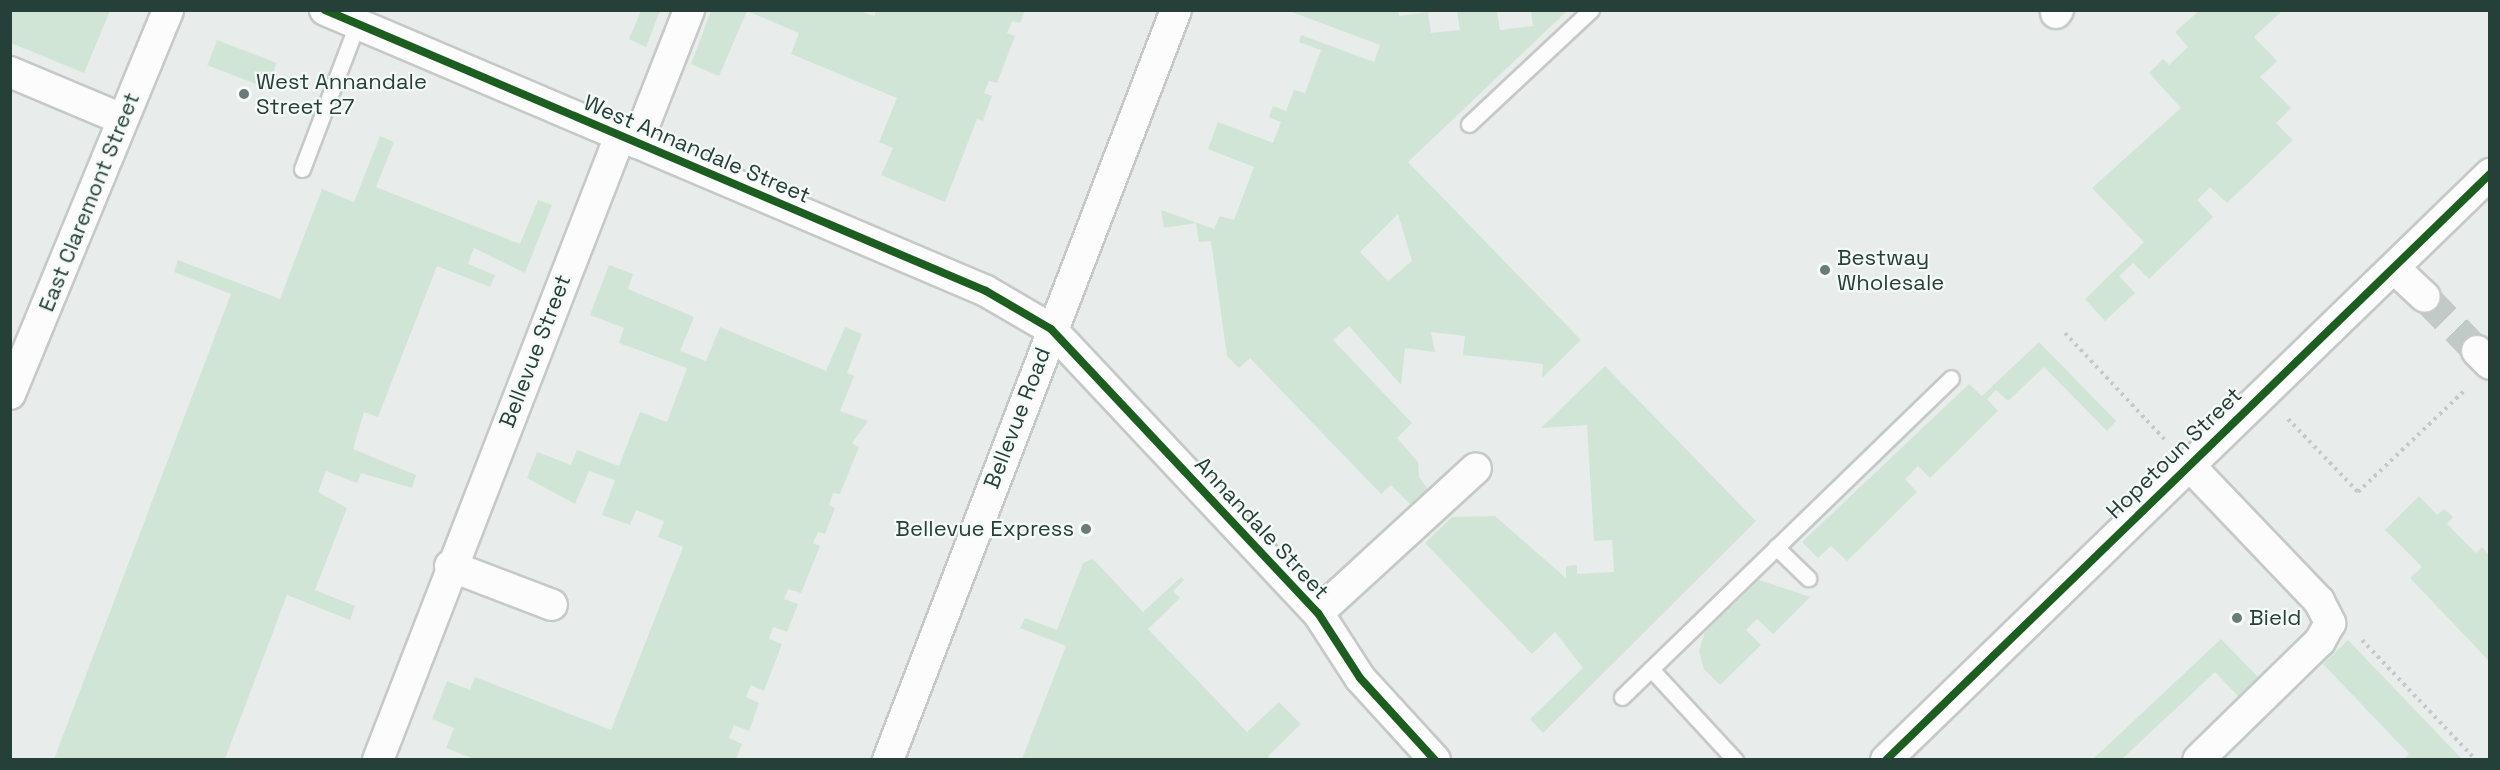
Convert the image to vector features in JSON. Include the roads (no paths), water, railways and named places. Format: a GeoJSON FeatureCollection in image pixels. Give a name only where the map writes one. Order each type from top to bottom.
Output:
{"type":"FeatureCollection","features":[{"type":"Feature","properties":{"kind":"street","name":"East Claremont Street"},"geometry":{"type":"LineString","coordinates":[[10,394],[168,10]]}},
{"type":"Feature","properties":{"kind":"street","name":"West Annandale Street"},"geometry":{"type":"LineString","coordinates":[[325,10],[986,291],[1051,329]]}},
{"type":"Feature","properties":{"kind":"street","name":"Bellevue Street"},"geometry":{"type":"LineString","coordinates":[[378,759],[450,566],[628,140],[689,10]]}},
{"type":"Feature","properties":{"kind":"street","name":"Bellevue Road"},"geometry":{"type":"LineString","coordinates":[[888,759],[1051,329],[1176,10]]}},
{"type":"Feature","properties":{"kind":"street"},"geometry":{"type":"LineString","coordinates":[[10,72],[122,119]]}},
{"type":"Feature","properties":{"kind":"street","name":"Hopetoun Street"},"geometry":{"type":"LineString","coordinates":[[1886,759],[2490,174]]}},
{"type":"Feature","properties":{"kind":"street"},"geometry":{"type":"LineString","coordinates":[[2394,268],[2425,297]]}},
{"type":"Feature","properties":{"kind":"street","name":"Annandale Street"},"geometry":{"type":"LineString","coordinates":[[1051,329],[1318,613],[1360,678],[1435,759]]}},
{"type":"Feature","properties":{"kind":"street","name":"Hopetoun Street"},"geometry":{"type":"LineString","coordinates":[[2188,464],[2319,601],[2330,623],[2320,642],[2198,759]]}},
{"type":"Feature","properties":{"kind":"street","name":"Annandale Street"},"geometry":{"type":"LineString","coordinates":[[1318,613],[1476,468]]}},
{"type":"Feature","properties":{"kind":"street"},"geometry":{"type":"LineString","coordinates":[[450,566],[552,605]]}},
{"type":"Feature","properties":{"kind":"lane"},"geometry":{"type":"LineString","coordinates":[[1469,124],[1591,10]]}},
{"type":"Feature","properties":{"kind":"lane"},"geometry":{"type":"LineString","coordinates":[[302,169],[357,24]]}},
{"type":"Feature","properties":{"kind":"lane"},"geometry":{"type":"LineString","coordinates":[[1622,696],[1951,378]]}},
{"type":"Feature","properties":{"kind":"lane"},"geometry":{"type":"LineString","coordinates":[[1776,547],[1808,578]]}},
{"type":"Feature","properties":{"kind":"lane"},"geometry":{"type":"LineString","coordinates":[[1651,669],[1736,759]]}},
{"type":"Feature","properties":{"kind":"tunnel"},"geometry":{"type":"LineString","coordinates":[[2425,297],[2477,351]]}},
{"type":"Feature","properties":{"kind":"place","name":"West Annandale Street 27"},"geometry":{"type":"Point","coordinates":[244,94]}},
{"type":"Feature","properties":{"kind":"place","name":"Bestway Wholesale"},"geometry":{"type":"Point","coordinates":[1825,270]}},
{"type":"Feature","properties":{"kind":"place","name":"Bellevue Express"},"geometry":{"type":"Point","coordinates":[1086,529]}},
{"type":"Feature","properties":{"kind":"place","name":"Bield"},"geometry":{"type":"Point","coordinates":[2237,618]}}]}
